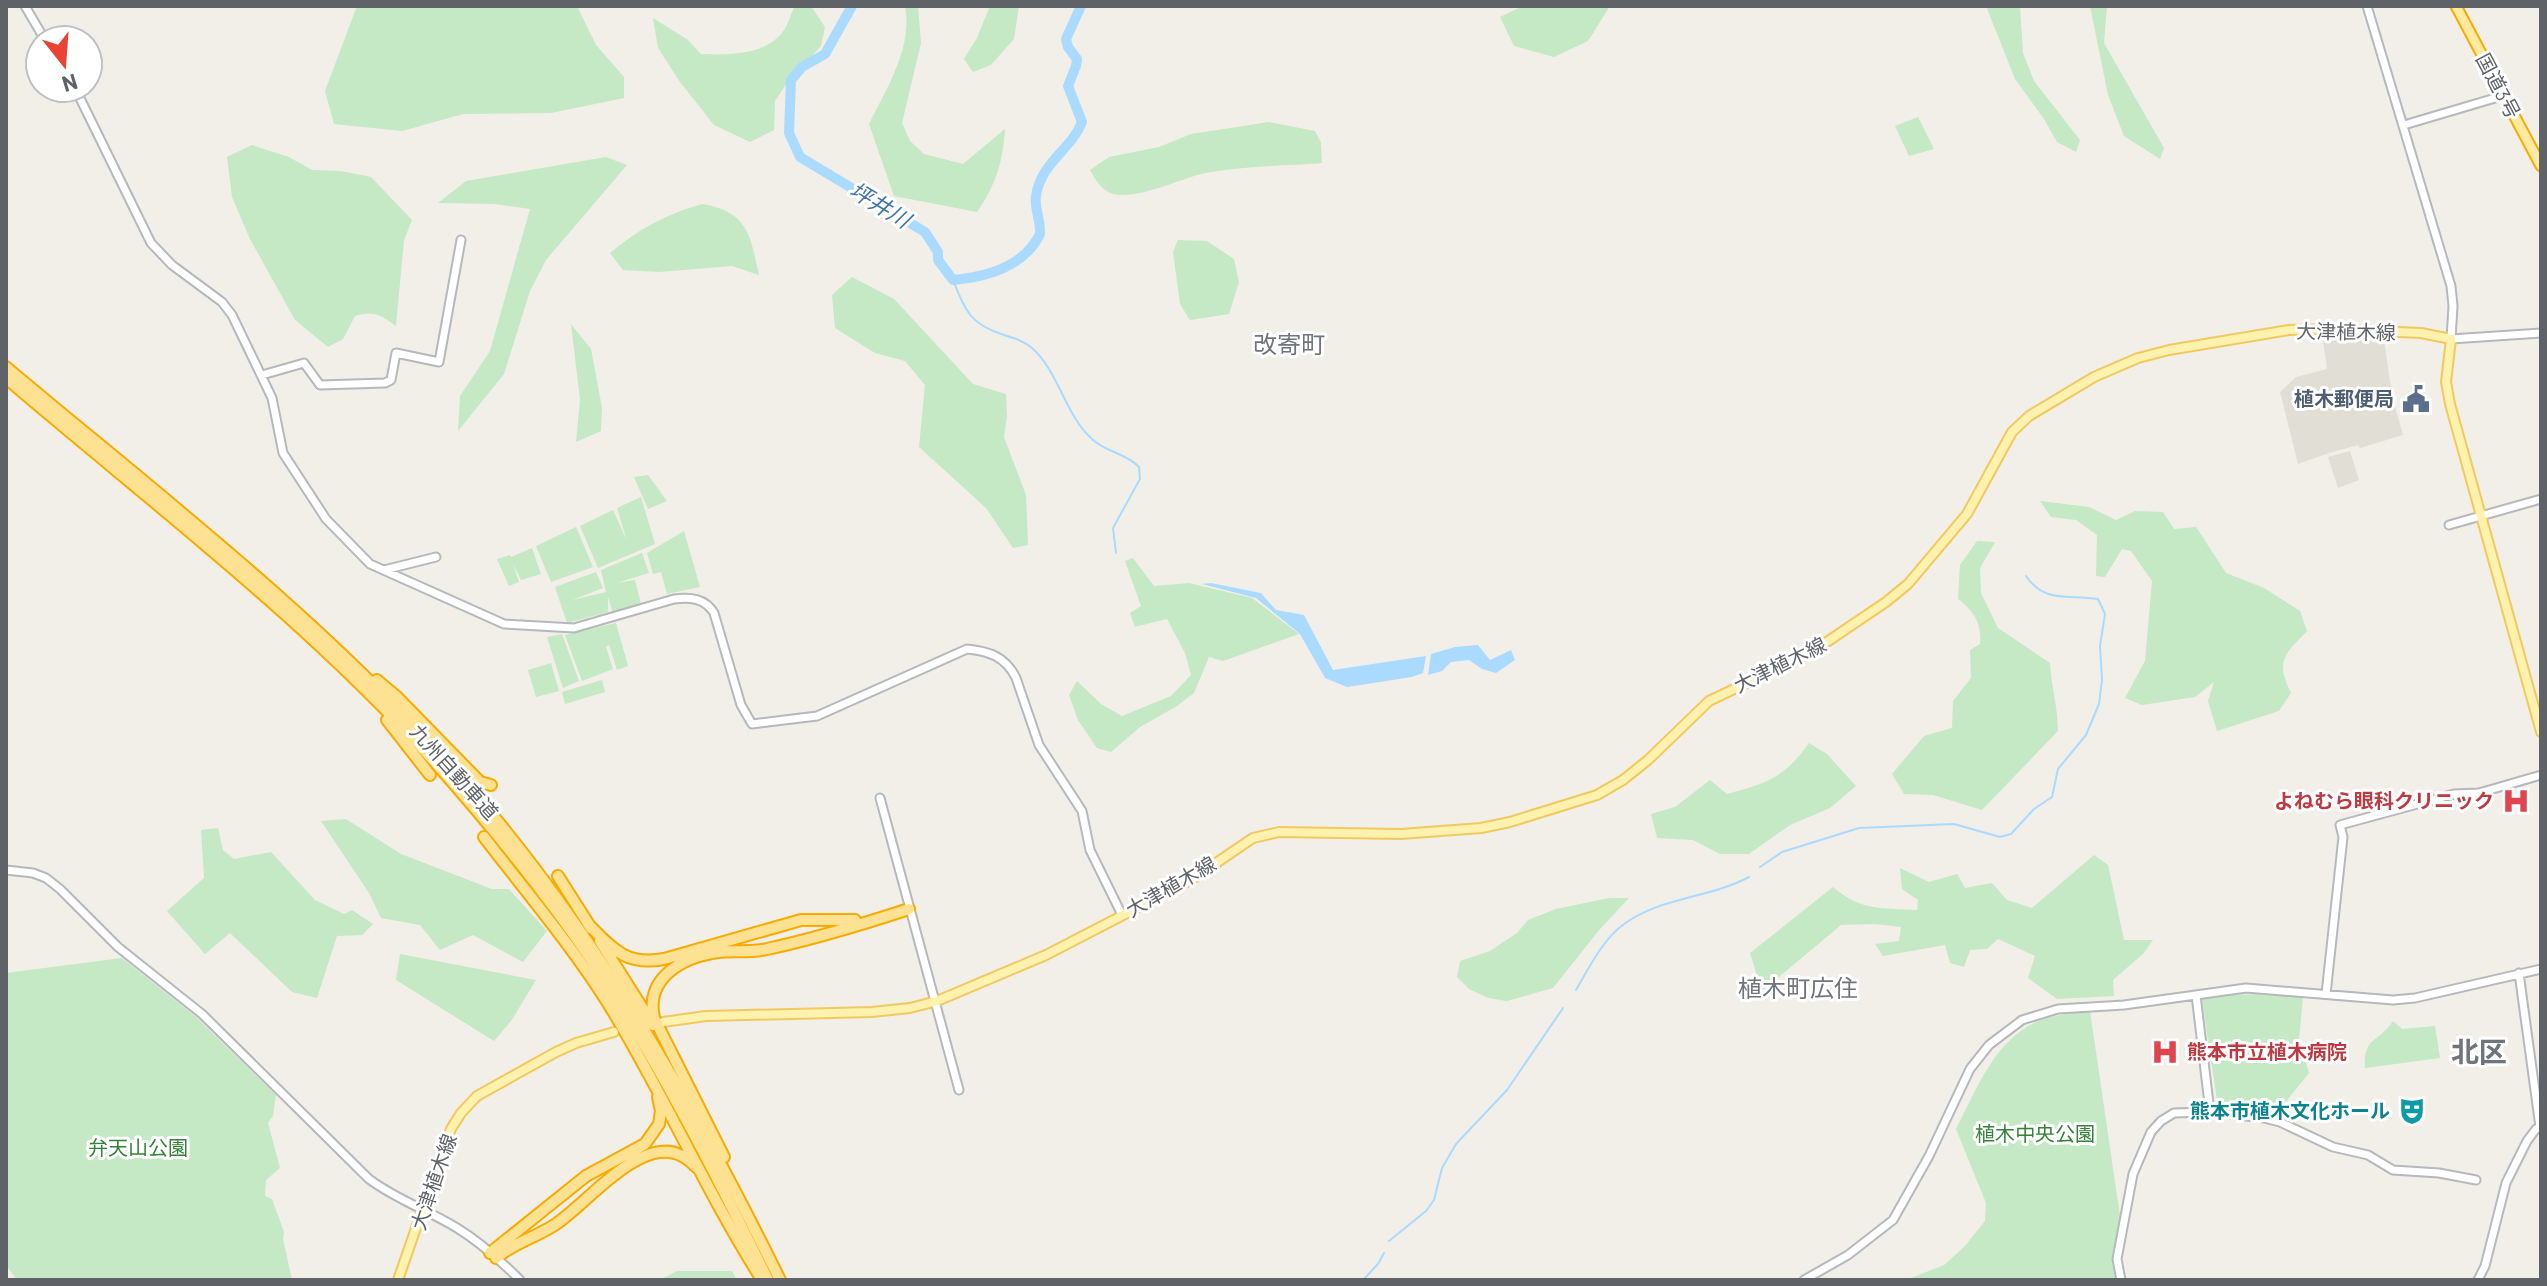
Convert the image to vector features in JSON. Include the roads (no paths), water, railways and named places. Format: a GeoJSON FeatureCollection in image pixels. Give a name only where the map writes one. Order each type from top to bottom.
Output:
{"type":"FeatureCollection","features":[{"type":"Feature","properties":{"kind":"highway","name":"国道3号"},"geometry":{"type":"LineString","coordinates":[[2456,6],[2541,166]]}},
{"type":"Feature","properties":{"kind":"highway","name":"九州自動車道"},"geometry":{"type":"LineString","coordinates":[[6,367],[274,594],[383,694],[489,810],[584,935],[660,1054],[780,1280]]}},
{"type":"Feature","properties":{"kind":"highway","name":"九州自動車道"},"geometry":{"type":"LineString","coordinates":[[6,378],[315,642],[442,770],[518,861],[577,941],[644,1046],[693,1132],[765,1280]]}},
{"type":"Feature","properties":{"kind":"highway"},"geometry":{"type":"LineString","coordinates":[[274,594],[396,696],[480,782],[491,785]]}},
{"type":"Feature","properties":{"kind":"highway"},"geometry":{"type":"LineString","coordinates":[[315,642],[388,722],[430,775]]}},
{"type":"Feature","properties":{"kind":"highway"},"geometry":{"type":"LineString","coordinates":[[484,837],[592,979],[684,1136],[713,1196]]}},
{"type":"Feature","properties":{"kind":"highway"},"geometry":{"type":"LineString","coordinates":[[558,876],[674,1058]]}},
{"type":"Feature","properties":{"kind":"highway"},"geometry":{"type":"LineString","coordinates":[[770,1259],[708,1121],[654,1018],[652,1003],[658,982],[675,967],[711,953],[766,949],[909,909]]}},
{"type":"Feature","properties":{"kind":"highway"},"geometry":{"type":"LineString","coordinates":[[588,924],[623,956],[655,961],[801,920],[853,921],[909,909]]}},
{"type":"Feature","properties":{"kind":"highway"},"geometry":{"type":"LineString","coordinates":[[493,1255],[586,1176],[640,1148],[654,1136],[661,1118],[661,1105],[636,1053]]}},
{"type":"Feature","properties":{"kind":"highway"},"geometry":{"type":"LineString","coordinates":[[493,1255],[559,1222],[650,1152],[673,1151],[687,1158],[698,1169],[765,1280]]}},
{"type":"Feature","properties":{"kind":"main road","name":"大津植木線"},"geometry":{"type":"LineString","coordinates":[[663,1022],[706,1016],[872,1012],[910,1008],[937,1001],[1024,965],[1191,880],[1246,841],[1269,834],[1401,834],[1481,828],[1570,804],[1609,789],[1648,760],[1709,701],[1812,652],[1886,602],[1908,584],[1967,514],[2000,449],[2021,422],[2108,370],[2169,350],[2289,330],[2421,333],[2451,339]]}},
{"type":"Feature","properties":{"kind":"main road"},"geometry":{"type":"LineString","coordinates":[[2451,339],[2446,382],[2450,404],[2541,732]]}},
{"type":"Feature","properties":{"kind":"main road","name":"大津植木線"},"geometry":{"type":"LineString","coordinates":[[398,1280],[451,1129],[461,1113],[477,1096],[566,1047],[614,1032]]}},
{"type":"Feature","properties":{"kind":"street"},"geometry":{"type":"LineString","coordinates":[[25,6],[36,24]]}},
{"type":"Feature","properties":{"kind":"street"},"geometry":{"type":"LineString","coordinates":[[2367,6],[2451,286],[2451,339],[2541,333]]}},
{"type":"Feature","properties":{"kind":"street"},"geometry":{"type":"LineString","coordinates":[[2404,125],[2502,96]]}},
{"type":"Feature","properties":{"kind":"street"},"geometry":{"type":"LineString","coordinates":[[83,104],[151,243],[172,265],[227,309],[240,327],[272,398],[283,453],[326,519],[370,564],[504,624],[574,628],[674,599],[704,601],[714,613],[741,705],[752,724],[817,716],[967,649],[998,656],[1016,678],[1042,751],[1082,811],[1090,850],[1122,915]]}},
{"type":"Feature","properties":{"kind":"street"},"geometry":{"type":"LineString","coordinates":[[262,375],[304,363],[320,385],[385,383],[391,380],[396,353],[439,362],[461,240]]}},
{"type":"Feature","properties":{"kind":"street"},"geometry":{"type":"LineString","coordinates":[[2449,525],[2541,499]]}},
{"type":"Feature","properties":{"kind":"street"},"geometry":{"type":"LineString","coordinates":[[384,570],[436,557]]}},
{"type":"Feature","properties":{"kind":"street"},"geometry":{"type":"LineString","coordinates":[[2326,994],[2343,837],[2340,825],[2454,794],[2479,793],[2541,775]]}},
{"type":"Feature","properties":{"kind":"street"},"geometry":{"type":"LineString","coordinates":[[880,798],[959,1090]]}},
{"type":"Feature","properties":{"kind":"street"},"geometry":{"type":"LineString","coordinates":[[6,870],[20,870],[46,878],[60,889],[118,947],[202,1014],[369,1179],[391,1195],[458,1229],[520,1280]]}},
{"type":"Feature","properties":{"kind":"street"},"geometry":{"type":"LineString","coordinates":[[1804,1280],[1848,1255],[1893,1220],[1929,1156],[1970,1069],[1989,1045],[2011,1027],[2045,1011],[2124,1005],[2246,988],[2393,1000],[2415,998],[2541,969]]}},
{"type":"Feature","properties":{"kind":"street"},"geometry":{"type":"LineString","coordinates":[[2478,1280],[2485,1266],[2506,1183],[2527,1141],[2541,1127],[2519,973]]}},
{"type":"Feature","properties":{"kind":"street"},"geometry":{"type":"LineString","coordinates":[[2196,995],[2210,1112]]}},
{"type":"Feature","properties":{"kind":"street"},"geometry":{"type":"LineString","coordinates":[[2121,1280],[2117,1259],[2133,1174],[2144,1146],[2161,1121],[2174,1113],[2210,1112],[2280,1122],[2324,1144],[2368,1155],[2393,1170],[2439,1173],[2476,1180]]}},
{"type":"Feature","properties":{"kind":"water"},"geometry":{"type":"Polygon","coordinates":[[[1202,584],[1261,593],[1276,610],[1304,615],[1333,670],[1426,656],[1423,673],[1347,687],[1325,678],[1300,634],[1256,598],[1202,584]]]}},
{"type":"Feature","properties":{"kind":"water"},"geometry":{"type":"Polygon","coordinates":[[[1478,645],[1490,660],[1511,650],[1515,660],[1496,673],[1482,669],[1469,660],[1451,662],[1442,671],[1428,675],[1431,654],[1478,645]]]}},
{"type":"Feature","properties":{"kind":"waterway","name":"坪井川"},"geometry":{"type":"LineString","coordinates":[[852,6],[825,54],[802,67],[791,80],[789,133],[800,157],[925,232],[938,252],[938,260],[953,280],[1003,268],[1024,255],[1040,234],[1036,201],[1039,184],[1082,122],[1068,86],[1077,59],[1066,39],[1081,6]]}},
{"type":"Feature","properties":{"kind":"waterway"},"geometry":{"type":"LineString","coordinates":[[953,280],[966,309],[976,321],[1026,343],[1041,358],[1075,418],[1092,439],[1139,467],[1140,479],[1113,528],[1116,553]]}},
{"type":"Feature","properties":{"kind":"waterway"},"geometry":{"type":"LineString","coordinates":[[1760,867],[1782,852],[1859,828],[1954,824],[2000,837],[2011,834],[2034,809],[2052,797],[2058,769],[2086,735],[2099,704],[2102,680],[2100,646],[2105,614],[2098,599],[2049,594],[2033,585],[2026,576]]}},
{"type":"Feature","properties":{"kind":"waterway"},"geometry":{"type":"LineString","coordinates":[[1576,990],[1603,946],[1624,924],[1654,908],[1749,877]]}},
{"type":"Feature","properties":{"kind":"waterway"},"geometry":{"type":"LineString","coordinates":[[1389,1241],[1426,1211],[1434,1200],[1442,1168],[1456,1144],[1507,1090],[1563,1008]]}},
{"type":"Feature","properties":{"kind":"waterway"},"geometry":{"type":"LineString","coordinates":[[1363,1280],[1384,1253]]}},
{"type":"Feature","properties":{"kind":"place","name":"植木郵便局"},"geometry":{"type":"Point","coordinates":[2416,399]}},
{"type":"Feature","properties":{"kind":"place","name":"よねむら眼科クリニック"},"geometry":{"type":"Point","coordinates":[2516,801]}},
{"type":"Feature","properties":{"kind":"place","name":"熊本市立植木病院"},"geometry":{"type":"Point","coordinates":[2165,1052]}},
{"type":"Feature","properties":{"kind":"place","name":"熊本市植木文化ホール"},"geometry":{"type":"Point","coordinates":[2412,1111]}},
{"type":"Feature","properties":{"kind":"district","name":"改寄町"},"geometry":{"type":"Point","coordinates":[1289,345]}},
{"type":"Feature","properties":{"kind":"district","name":"植木町広住"},"geometry":{"type":"Point","coordinates":[1798,989]}},
{"type":"Feature","properties":{"kind":"district","name":"北区"},"geometry":{"type":"Point","coordinates":[2479,1052]}},
{"type":"Feature","properties":{"kind":"park label","name":"植木中央公園"},"geometry":{"type":"Point","coordinates":[2035,1134]}},
{"type":"Feature","properties":{"kind":"park label","name":"弁天山公園"},"geometry":{"type":"Point","coordinates":[138,1148]}}]}
